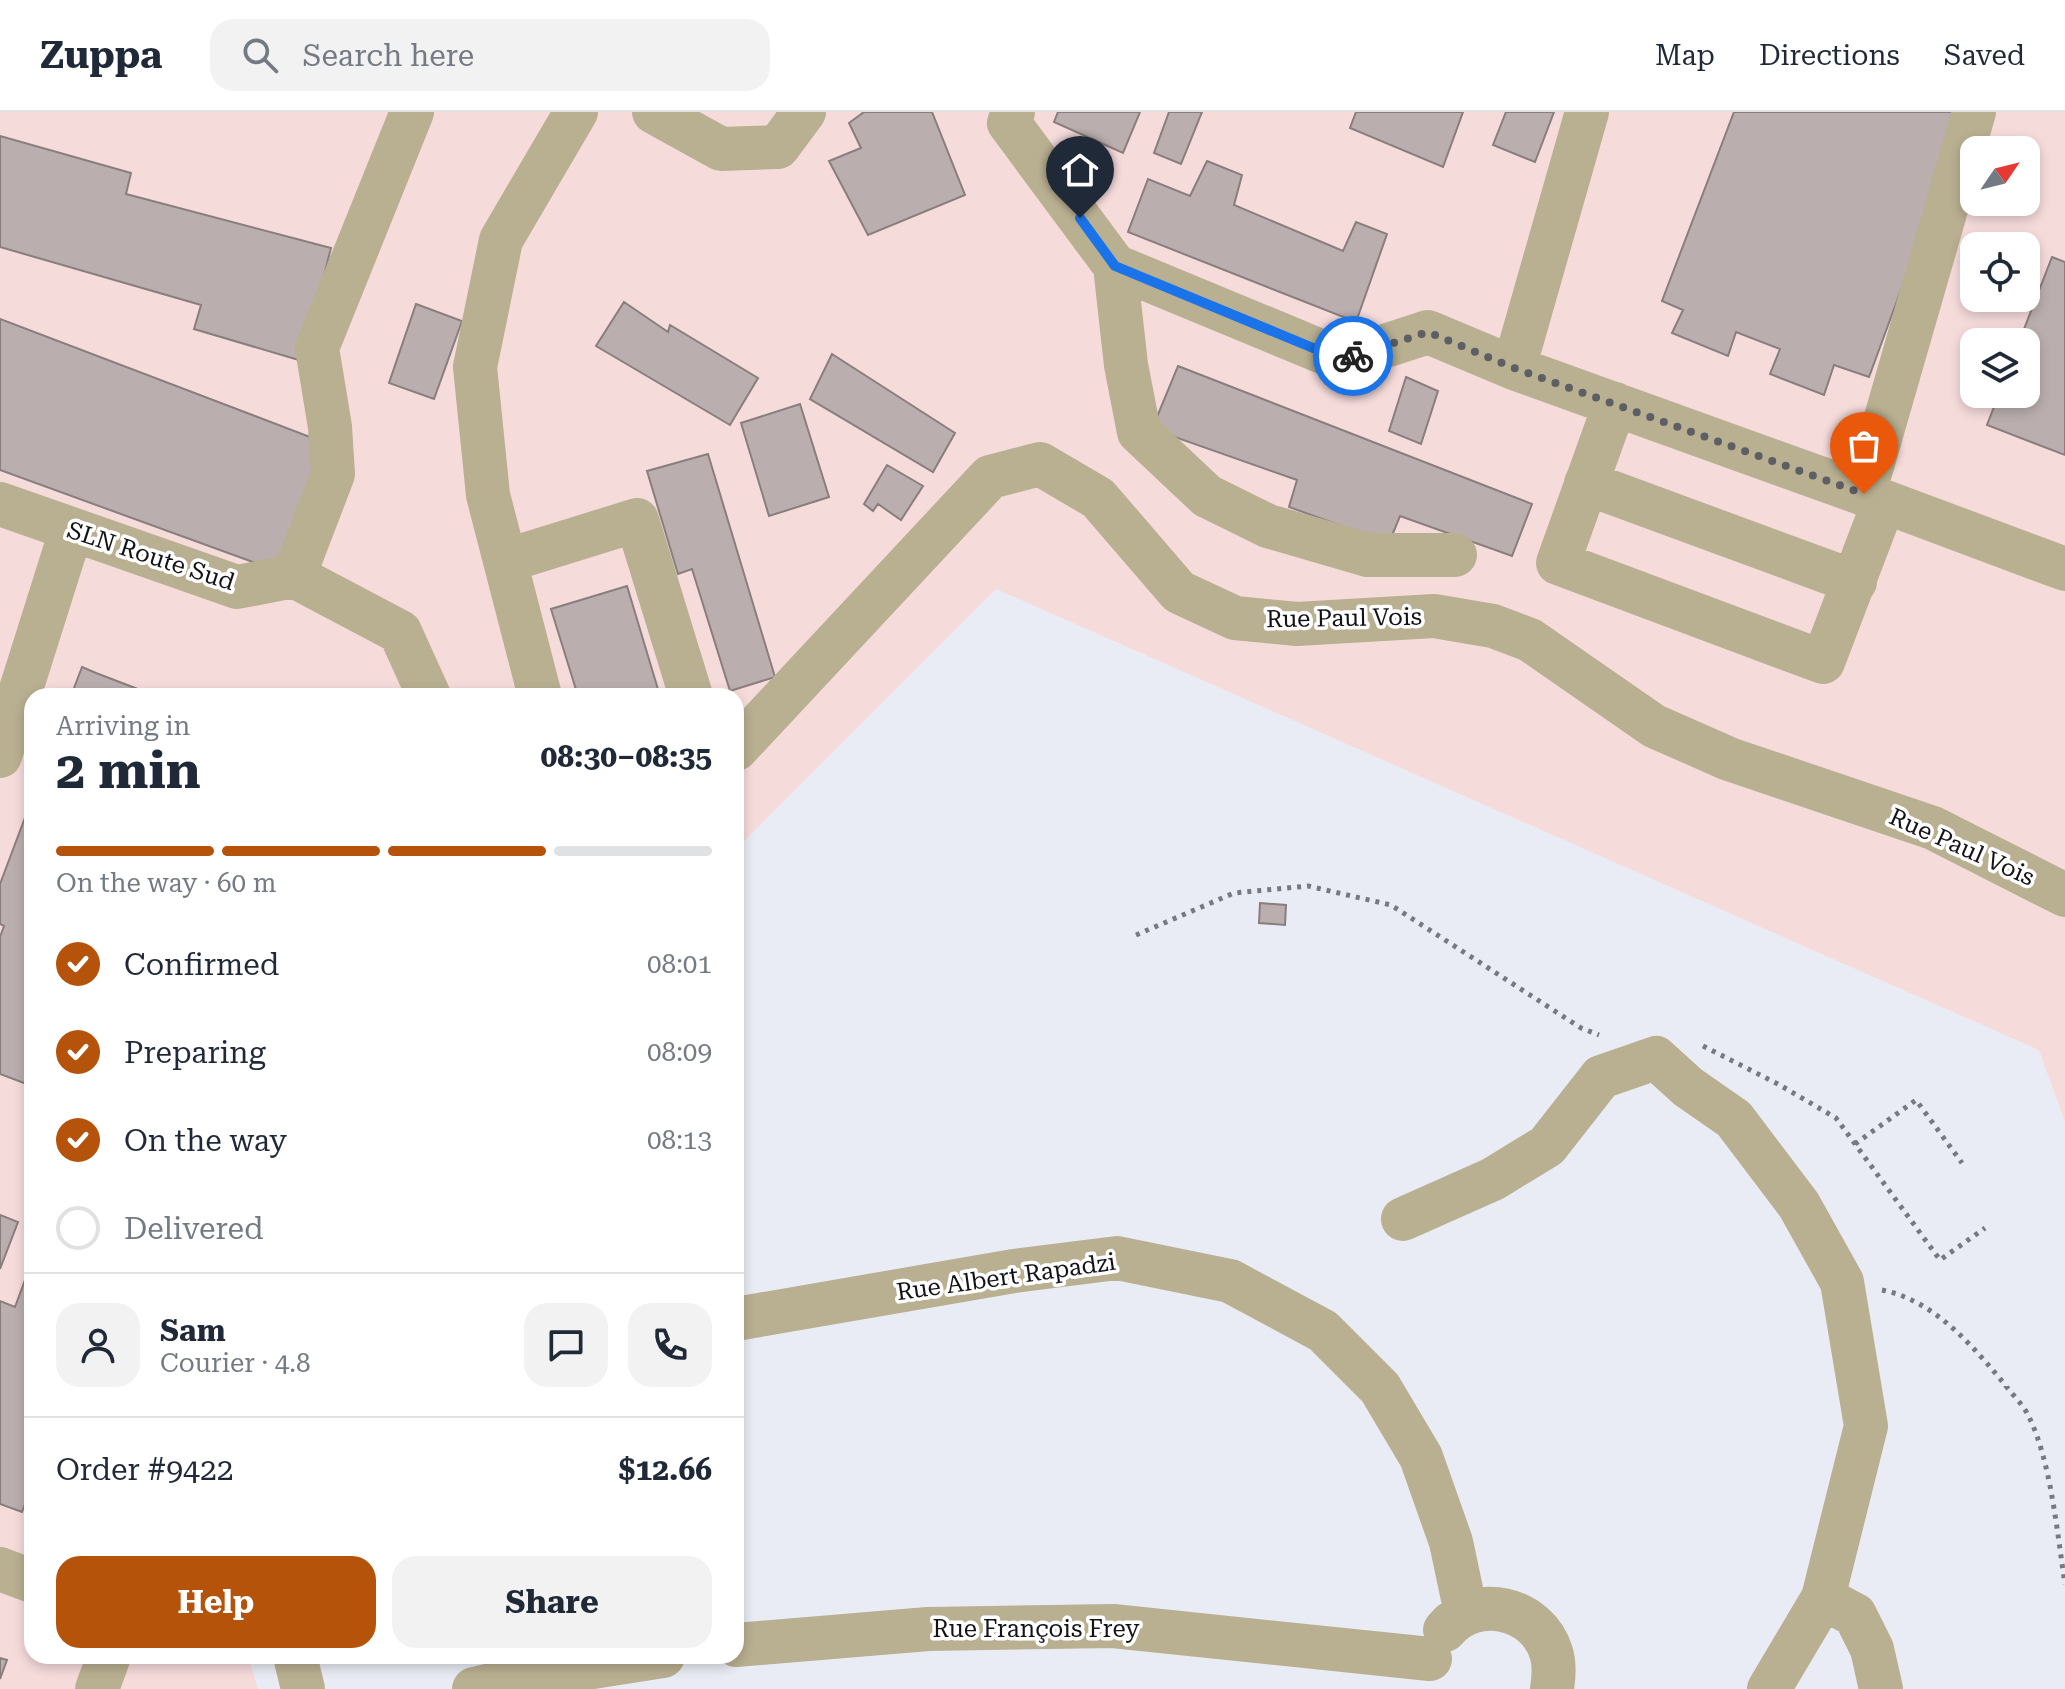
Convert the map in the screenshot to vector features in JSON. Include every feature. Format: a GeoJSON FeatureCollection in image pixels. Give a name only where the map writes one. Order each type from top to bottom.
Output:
{"type":"FeatureCollection","features":[{"type":"Feature","properties":{"kind":"street"},"geometry":{"type":"LineString","coordinates":[[412,112],[317,348],[330,427],[333,474],[294,576],[400,632],[425,688]]}},
{"type":"Feature","properties":{"kind":"street"},"geometry":{"type":"LineString","coordinates":[[538,688],[488,495],[475,367],[501,240],[576,112]]}},
{"type":"Feature","properties":{"kind":"street"},"geometry":{"type":"LineString","coordinates":[[654,112],[721,149],[778,147],[804,112]]}},
{"type":"Feature","properties":{"kind":"street"},"geometry":{"type":"LineString","coordinates":[[1514,368],[1587,112]]}},
{"type":"Feature","properties":{"kind":"street"},"geometry":{"type":"LineString","coordinates":[[1615,404],[1558,563],[1823,662],[1855,582],[1974,112]]}},
{"type":"Feature","properties":{"kind":"street"},"geometry":{"type":"LineString","coordinates":[[1007,116],[1115,266],[1126,365],[1139,432],[1207,496],[1268,526],[1368,555],[1455,555]]}},
{"type":"Feature","properties":{"kind":"street"},"geometry":{"type":"LineString","coordinates":[[1115,266],[1342,360],[1428,332],[1514,368],[2065,569]]}},
{"type":"Feature","properties":{"kind":"street","name":"Rue Paul Vois"},"geometry":{"type":"LineString","coordinates":[[744,740],[990,477],[1040,464],[1098,498],[1179,592],[1235,618],[1297,624],[1434,616],[1493,626],[1530,640],[1654,726],[1729,759],[1933,828],[2065,895]]}},
{"type":"Feature","properties":{"kind":"street"},"geometry":{"type":"LineString","coordinates":[[1586,483],[1855,582]]}},
{"type":"Feature","properties":{"kind":"street","name":"SLN Route Sud"},"geometry":{"type":"LineString","coordinates":[[0,504],[237,587],[294,576]]}},
{"type":"Feature","properties":{"kind":"street"},"geometry":{"type":"LineString","coordinates":[[505,561],[637,520],[689,688]]}},
{"type":"Feature","properties":{"kind":"street"},"geometry":{"type":"LineString","coordinates":[[0,756],[71,531]]}},
{"type":"Feature","properties":{"kind":"street"},"geometry":{"type":"LineString","coordinates":[[1403,1219],[1493,1179],[1547,1146],[1601,1077],[1656,1058],[1688,1087],[1734,1119],[1799,1205],[1842,1282],[1866,1426],[1823,1598],[1769,1689]]}},
{"type":"Feature","properties":{"kind":"street","name":"Rue Albert Rapadzi"},"geometry":{"type":"LineString","coordinates":[[744,1318],[1014,1271],[1117,1258],[1230,1281],[1323,1331],[1380,1388],[1421,1457],[1451,1542],[1466,1613]]}},
{"type":"Feature","properties":{"kind":"street"},"geometry":{"type":"LineString","coordinates":[[0,1569],[24,1578]]}},
{"type":"Feature","properties":{"kind":"street"},"geometry":{"type":"LineString","coordinates":[[1823,1598],[1855,1615],[1872,1649],[1881,1689]]}},
{"type":"Feature","properties":{"kind":"street"},"geometry":{"type":"LineString","coordinates":[[1431,1674],[1437,1640],[1450,1624],[1466,1613],[1487,1608],[1507,1610],[1526,1619],[1541,1633],[1551,1651],[1555,1672],[1552,1689]]}},
{"type":"Feature","properties":{"kind":"street","name":"Rue François Frey"},"geometry":{"type":"LineString","coordinates":[[744,1644],[928,1629],[1113,1626],[1431,1674]]}},
{"type":"Feature","properties":{"kind":"street"},"geometry":{"type":"LineString","coordinates":[[97,1689],[106,1664]]}},
{"type":"Feature","properties":{"kind":"street"},"geometry":{"type":"LineString","coordinates":[[297,1664],[303,1689]]}},
{"type":"Feature","properties":{"kind":"street"},"geometry":{"type":"LineString","coordinates":[[474,1689],[612,1664]]}},
{"type":"Feature","properties":{"kind":"path"},"geometry":{"type":"LineString","coordinates":[[1136,935],[1234,893],[1308,886],[1391,905],[1581,1028],[1656,1058],[1705,1045],[1836,1118],[1940,1260],[1985,1228]]}},
{"type":"Feature","properties":{"kind":"path"},"geometry":{"type":"LineString","coordinates":[[1855,1144],[1916,1100],[1962,1163]]}},
{"type":"Feature","properties":{"kind":"path"},"geometry":{"type":"LineString","coordinates":[[1842,1282],[1896,1293],[1943,1319],[1985,1361],[2028,1414],[2047,1473],[2065,1584]]}},
{"type":"Feature","properties":{"kind":"shaded area"},"geometry":{"type":"Polygon","coordinates":[[[0,112],[2065,112],[2065,1122],[2039,1050],[996,589],[744,841],[744,688],[24,688],[24,1664],[250,1664],[258,1689],[0,1689],[0,112]]]}},
{"type":"Feature","properties":{"kind":"building"},"geometry":{"type":"Polygon","coordinates":[[[864,112],[932,112],[965,195],[868,235],[829,161],[861,148],[849,123],[864,112]]]}},
{"type":"Feature","properties":{"kind":"building"},"geometry":{"type":"Polygon","coordinates":[[[1058,112],[1140,112],[1123,153],[1054,122],[1058,112]]]}},
{"type":"Feature","properties":{"kind":"building"},"geometry":{"type":"Polygon","coordinates":[[[1169,112],[1202,112],[1181,164],[1154,153],[1169,112]]]}},
{"type":"Feature","properties":{"kind":"building"},"geometry":{"type":"Polygon","coordinates":[[[1356,112],[1463,112],[1443,167],[1350,128],[1356,112]]]}},
{"type":"Feature","properties":{"kind":"building"},"geometry":{"type":"Polygon","coordinates":[[[1506,112],[1554,112],[1535,162],[1493,145],[1506,112]]]}},
{"type":"Feature","properties":{"kind":"building"},"geometry":{"type":"Polygon","coordinates":[[[1734,112],[1955,112],[1965,116],[1869,377],[1834,365],[1824,395],[1770,374],[1780,349],[1736,332],[1728,356],[1672,333],[1683,310],[1662,301],[1734,112]]]}},
{"type":"Feature","properties":{"kind":"building"},"geometry":{"type":"Polygon","coordinates":[[[0,136],[131,173],[126,194],[331,248],[302,361],[194,329],[201,305],[0,247],[0,136]]]}},
{"type":"Feature","properties":{"kind":"building"},"geometry":{"type":"Polygon","coordinates":[[[1207,161],[1242,175],[1234,205],[1343,251],[1356,222],[1387,234],[1356,322],[1128,232],[1148,179],[1190,196],[1207,161]]]}},
{"type":"Feature","properties":{"kind":"building"},"geometry":{"type":"Polygon","coordinates":[[[2052,257],[2065,262],[2065,455],[1987,425],[1994,408],[2040,408],[2040,328],[2024,328],[2031,312],[2040,312],[2040,288],[2052,257]]]}},
{"type":"Feature","properties":{"kind":"building"},"geometry":{"type":"Polygon","coordinates":[[[624,302],[668,332],[670,325],[758,378],[730,425],[596,346],[624,302]]]}},
{"type":"Feature","properties":{"kind":"building"},"geometry":{"type":"Polygon","coordinates":[[[416,304],[462,321],[434,399],[389,383],[416,304]]]}},
{"type":"Feature","properties":{"kind":"building"},"geometry":{"type":"Polygon","coordinates":[[[0,319],[339,448],[294,577],[0,470],[0,319]]]}},
{"type":"Feature","properties":{"kind":"building"},"geometry":{"type":"Polygon","coordinates":[[[832,354],[955,433],[933,472],[810,399],[832,354]]]}},
{"type":"Feature","properties":{"kind":"building"},"geometry":{"type":"Polygon","coordinates":[[[1178,366],[1532,504],[1512,556],[1400,516],[1389,543],[1289,507],[1297,480],[1152,429],[1178,366]]]}},
{"type":"Feature","properties":{"kind":"building"},"geometry":{"type":"Polygon","coordinates":[[[1406,377],[1438,391],[1421,444],[1389,431],[1406,377]]]}},
{"type":"Feature","properties":{"kind":"building"},"geometry":{"type":"Polygon","coordinates":[[[800,404],[829,497],[769,516],[741,423],[800,404]]]}},
{"type":"Feature","properties":{"kind":"building"},"geometry":{"type":"Polygon","coordinates":[[[708,454],[775,677],[740,688],[729,688],[692,569],[678,574],[647,471],[708,454]]]}},
{"type":"Feature","properties":{"kind":"building"},"geometry":{"type":"Polygon","coordinates":[[[887,465],[923,486],[901,520],[878,504],[873,511],[864,504],[887,465]]]}},
{"type":"Feature","properties":{"kind":"building"},"geometry":{"type":"Polygon","coordinates":[[[627,586],[658,688],[576,688],[551,609],[627,586]]]}},
{"type":"Feature","properties":{"kind":"building"},"geometry":{"type":"Polygon","coordinates":[[[82,667],[135,688],[74,688],[82,667]]]}},
{"type":"Feature","properties":{"kind":"building"},"geometry":{"type":"Polygon","coordinates":[[[24,820],[24,1083],[0,1074],[0,937],[4,926],[0,924],[0,884],[24,820]]]}},
{"type":"Feature","properties":{"kind":"building"},"geometry":{"type":"Polygon","coordinates":[[[1260,903],[1286,905],[1285,925],[1259,923],[1260,903]]]}},
{"type":"Feature","properties":{"kind":"building"},"geometry":{"type":"Polygon","coordinates":[[[0,1215],[18,1222],[0,1269],[0,1215]]]}},
{"type":"Feature","properties":{"kind":"building"},"geometry":{"type":"Polygon","coordinates":[[[24,1283],[22,1512],[0,1504],[0,1301],[15,1307],[24,1283]]]}},
{"type":"Feature","properties":{"kind":"building"},"geometry":{"type":"Polygon","coordinates":[[[0,1658],[7,1660],[0,1679],[0,1658]]]}},
{"type":"Feature","properties":{"kind":"way so far"},"geometry":{"type":"LineString","coordinates":[[1353,356],[1428,332],[1514,368],[1864,494]]}},
{"type":"Feature","properties":{"kind":"route"},"geometry":{"type":"LineString","coordinates":[[1080,218],[1115,266],[1342,360],[1353,356]]}}]}
